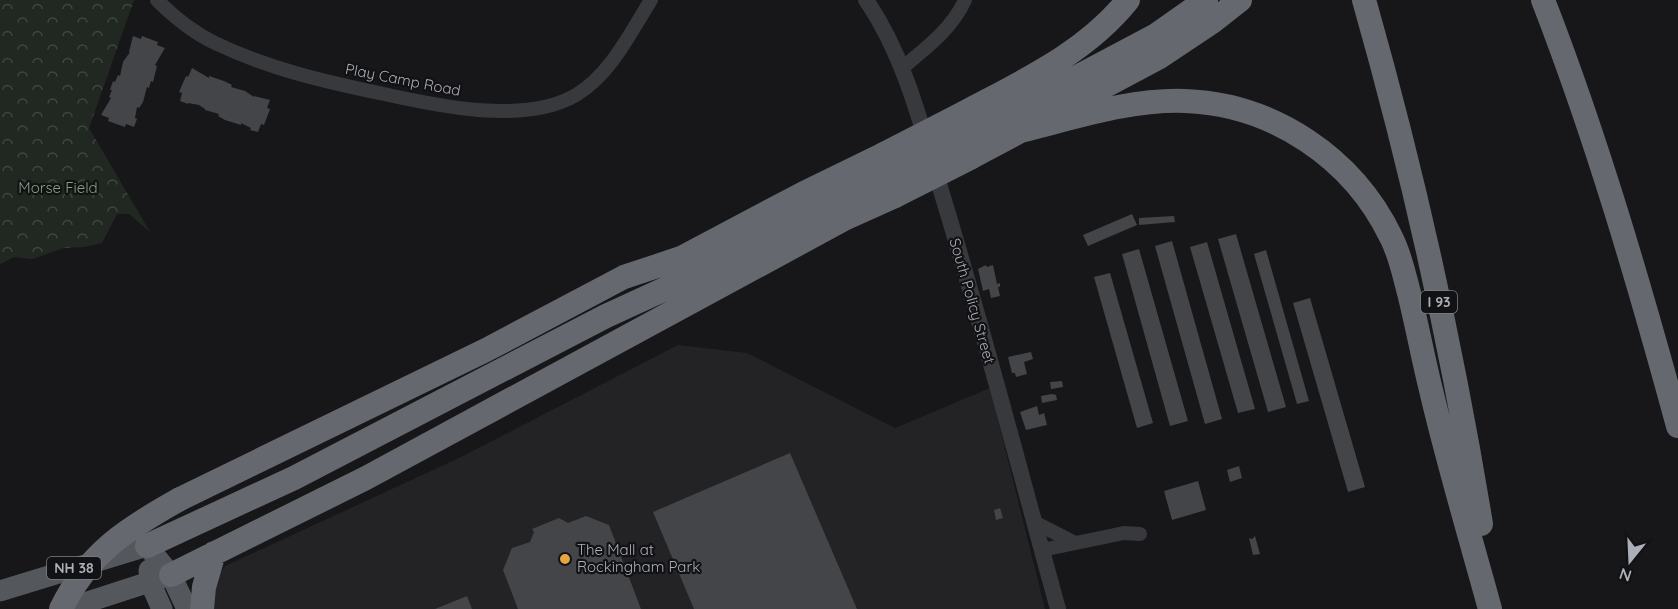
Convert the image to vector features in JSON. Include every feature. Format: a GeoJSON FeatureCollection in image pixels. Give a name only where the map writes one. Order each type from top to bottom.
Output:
{"type":"FeatureCollection","features":[{"type":"Feature","properties":{"kind":"highway"},"geometry":{"type":"LineString","coordinates":[[61,609],[74,585],[106,548],[141,520],[180,499],[486,350],[624,277],[681,258],[804,193],[889,175],[964,137],[1105,25],[1128,0]]}},
{"type":"Feature","properties":{"kind":"highway"},"geometry":{"type":"LineString","coordinates":[[147,546],[294,478],[606,316],[691,277],[964,137],[1156,35],[1206,0]]}},
{"type":"Feature","properties":{"kind":"highway"},"geometry":{"type":"LineString","coordinates":[[1020,131],[1158,58],[1240,0]]}},
{"type":"Feature","properties":{"kind":"highway","name":"I 93"},"geometry":{"type":"LineString","coordinates":[[1364,0],[1403,146],[1440,303],[1467,440],[1492,609]]}},
{"type":"Feature","properties":{"kind":"highway"},"geometry":{"type":"LineString","coordinates":[[1543,0],[1588,124],[1653,334],[1678,426]]}},
{"type":"Feature","properties":{"kind":"highway"},"geometry":{"type":"LineString","coordinates":[[964,137],[1020,131],[1108,110],[1184,101],[1212,104],[1265,118],[1294,132],[1334,160],[1366,196],[1381,218],[1401,264],[1431,391],[1492,609]]}},
{"type":"Feature","properties":{"kind":"highway"},"geometry":{"type":"LineString","coordinates":[[160,579],[366,478],[846,218],[889,175]]}},
{"type":"Feature","properties":{"kind":"highway"},"geometry":{"type":"LineString","coordinates":[[606,316],[681,258]]}},
{"type":"Feature","properties":{"kind":"highway"},"geometry":{"type":"LineString","coordinates":[[201,609],[204,587],[214,553]]}},
{"type":"Feature","properties":{"kind":"main road"},"geometry":{"type":"LineString","coordinates":[[147,546],[160,579],[162,609]]}},
{"type":"Feature","properties":{"kind":"main road","name":"NH 38"},"geometry":{"type":"LineString","coordinates":[[0,591],[147,546]]}},
{"type":"Feature","properties":{"kind":"main road"},"geometry":{"type":"LineString","coordinates":[[160,579],[187,609]]}},
{"type":"Feature","properties":{"kind":"main road","name":"NH 38"},"geometry":{"type":"LineString","coordinates":[[66,609],[160,579]]}},
{"type":"Feature","properties":{"kind":"street","name":"Play Camp Road"},"geometry":{"type":"LineString","coordinates":[[156,0],[178,20],[202,36],[270,66],[327,83],[414,101],[484,110],[532,109],[561,102],[574,96],[598,78],[608,67],[651,0]]}},
{"type":"Feature","properties":{"kind":"street","name":"South Policy Street"},"geometry":{"type":"LineString","coordinates":[[866,0],[878,17],[902,68],[913,98],[955,239],[1058,609]]}},
{"type":"Feature","properties":{"kind":"street"},"geometry":{"type":"LineString","coordinates":[[902,68],[944,32],[965,0]]}},
{"type":"Feature","properties":{"kind":"street"},"geometry":{"type":"LineString","coordinates":[[1034,522],[1076,543]]}},
{"type":"Feature","properties":{"kind":"street"},"geometry":{"type":"LineString","coordinates":[[1042,550],[1124,532],[1140,534]]}},
{"type":"Feature","properties":{"kind":"shaded area","name":"The Mall at Rockingham Park"},"geometry":{"type":"Polygon","coordinates":[[[678,345],[747,353],[895,428],[990,388],[1045,609],[212,609],[212,586],[225,566],[457,459],[678,345]]]}},
{"type":"Feature","properties":{"kind":"green space","name":"Morse Field"},"geometry":{"type":"Polygon","coordinates":[[[0,0],[134,0],[89,128],[150,232],[129,214],[117,214],[102,243],[64,248],[32,259],[14,257],[0,264],[0,0]]]}},
{"type":"Feature","properties":{"kind":"building"},"geometry":{"type":"Polygon","coordinates":[[[133,36],[141,39],[142,36],[158,42],[157,45],[165,48],[155,65],[157,66],[153,82],[151,81],[149,88],[147,87],[143,102],[139,108],[137,107],[134,127],[126,124],[125,127],[108,121],[109,118],[101,115],[111,98],[109,97],[113,81],[115,82],[118,75],[120,76],[123,62],[130,52],[133,36]]]}},
{"type":"Feature","properties":{"kind":"building"},"geometry":{"type":"Polygon","coordinates":[[[192,68],[209,78],[209,76],[224,81],[232,85],[231,87],[245,91],[254,97],[270,100],[267,108],[270,109],[264,125],[261,124],[258,132],[250,130],[251,128],[241,123],[241,125],[225,120],[218,116],[219,114],[205,110],[199,105],[180,101],[182,93],[179,92],[192,68]]]}},
{"type":"Feature","properties":{"kind":"building"},"geometry":{"type":"Polygon","coordinates":[[[1132,214],[1137,225],[1088,246],[1083,235],[1132,214]]]}},
{"type":"Feature","properties":{"kind":"building"},"geometry":{"type":"Polygon","coordinates":[[[1174,216],[1175,222],[1139,225],[1139,218],[1174,216]]]}},
{"type":"Feature","properties":{"kind":"building"},"geometry":{"type":"Polygon","coordinates":[[[1236,234],[1286,407],[1268,412],[1218,239],[1236,234]]]}},
{"type":"Feature","properties":{"kind":"building"},"geometry":{"type":"Polygon","coordinates":[[[1172,241],[1222,419],[1205,424],[1155,246],[1172,241]]]}},
{"type":"Feature","properties":{"kind":"building"},"geometry":{"type":"Polygon","coordinates":[[[1207,242],[1255,409],[1238,413],[1190,247],[1207,242]]]}},
{"type":"Feature","properties":{"kind":"building"},"geometry":{"type":"Polygon","coordinates":[[[1139,249],[1188,421],[1170,426],[1122,254],[1139,249]]]}},
{"type":"Feature","properties":{"kind":"building"},"geometry":{"type":"Polygon","coordinates":[[[1266,250],[1309,401],[1297,404],[1254,254],[1266,250]]]}},
{"type":"Feature","properties":{"kind":"building"},"geometry":{"type":"Polygon","coordinates":[[[986,265],[987,267],[993,265],[997,284],[1000,283],[998,287],[1000,296],[991,298],[989,289],[983,291],[978,269],[986,265]]]}},
{"type":"Feature","properties":{"kind":"building"},"geometry":{"type":"Polygon","coordinates":[[[1110,273],[1153,423],[1137,428],[1094,277],[1110,273]]]}},
{"type":"Feature","properties":{"kind":"building"},"geometry":{"type":"Polygon","coordinates":[[[1310,298],[1365,487],[1348,492],[1293,303],[1310,298]]]}},
{"type":"Feature","properties":{"kind":"building"},"geometry":{"type":"Polygon","coordinates":[[[1031,352],[1033,359],[1024,362],[1027,374],[1016,377],[1015,373],[1012,373],[1008,357],[1031,352]]]}},
{"type":"Feature","properties":{"kind":"building"},"geometry":{"type":"Polygon","coordinates":[[[1062,381],[1063,387],[1051,389],[1050,382],[1062,381]]]}},
{"type":"Feature","properties":{"kind":"building"},"geometry":{"type":"Polygon","coordinates":[[[1056,395],[1057,400],[1042,403],[1041,396],[1056,395]]]}},
{"type":"Feature","properties":{"kind":"building"},"geometry":{"type":"Polygon","coordinates":[[[1037,406],[1039,415],[1044,413],[1047,425],[1026,430],[1020,412],[1037,406]]]}},
{"type":"Feature","properties":{"kind":"building"},"geometry":{"type":"Polygon","coordinates":[[[790,453],[857,609],[694,609],[653,512],[790,453]]]}},
{"type":"Feature","properties":{"kind":"building"},"geometry":{"type":"Polygon","coordinates":[[[1239,466],[1242,478],[1230,482],[1227,470],[1239,466]]]}},
{"type":"Feature","properties":{"kind":"building"},"geometry":{"type":"Polygon","coordinates":[[[1198,481],[1206,510],[1172,520],[1164,491],[1198,481]]]}},
{"type":"Feature","properties":{"kind":"building"},"geometry":{"type":"Polygon","coordinates":[[[1000,508],[1003,518],[996,520],[994,510],[1000,508]]]}},
{"type":"Feature","properties":{"kind":"building","name":"The Mall at Rockingham Park"},"geometry":{"type":"Polygon","coordinates":[[[586,516],[609,525],[641,609],[518,609],[503,570],[512,548],[530,542],[534,532],[532,529],[559,518],[568,523],[586,516]]]}},
{"type":"Feature","properties":{"kind":"building"},"geometry":{"type":"Polygon","coordinates":[[[1255,536],[1260,554],[1253,555],[1249,538],[1252,539],[1255,536]]]}},
{"type":"Feature","properties":{"kind":"building"},"geometry":{"type":"Polygon","coordinates":[[[467,596],[472,609],[435,609],[467,596]]]}},
{"type":"Feature","properties":{"kind":"place","name":"The Mall at Rockingham Park"},"geometry":{"type":"Point","coordinates":[565,559]}}]}
